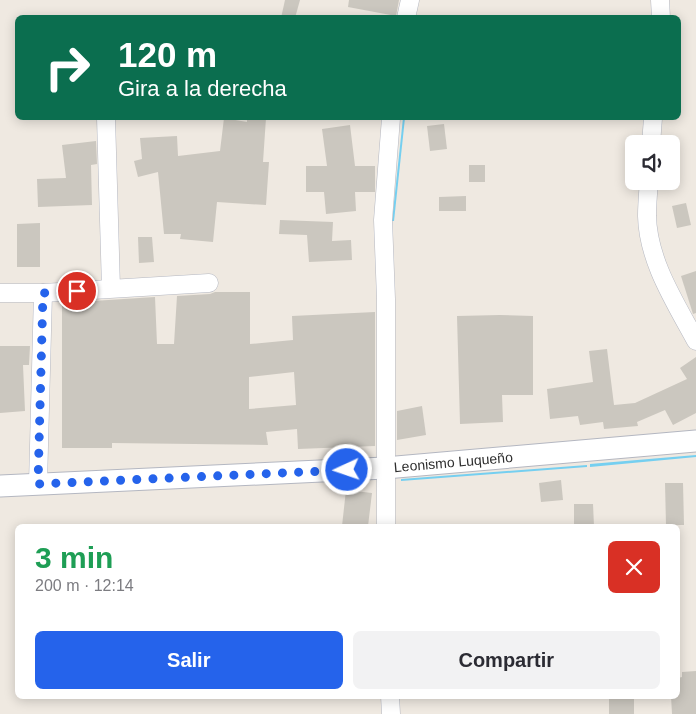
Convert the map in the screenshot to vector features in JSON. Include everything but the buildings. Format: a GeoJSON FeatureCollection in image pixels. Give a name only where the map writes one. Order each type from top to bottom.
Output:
{"type":"FeatureCollection","features":[{"type":"Feature","properties":{"kind":"street"},"geometry":{"type":"LineString","coordinates":[[407,15],[410,0]]}},
{"type":"Feature","properties":{"kind":"street"},"geometry":{"type":"LineString","coordinates":[[660,0],[661,15]]}},
{"type":"Feature","properties":{"kind":"street"},"geometry":{"type":"LineString","coordinates":[[106,120],[111,288]]}},
{"type":"Feature","properties":{"kind":"street"},"geometry":{"type":"LineString","coordinates":[[386,524],[386,299],[383,220],[391,120]]}},
{"type":"Feature","properties":{"kind":"street"},"geometry":{"type":"LineString","coordinates":[[652,135],[653,120]]}},
{"type":"Feature","properties":{"kind":"street"},"geometry":{"type":"LineString","coordinates":[[648,190],[647,217],[652,247],[660,273],[696,340]]}},
{"type":"Feature","properties":{"kind":"street"},"geometry":{"type":"LineString","coordinates":[[0,293],[43,293],[209,283]]}},
{"type":"Feature","properties":{"kind":"street"},"geometry":{"type":"LineString","coordinates":[[38,484],[43,293]]}},
{"type":"Feature","properties":{"kind":"street","name":"Leonismo Luqueño"},"geometry":{"type":"LineString","coordinates":[[0,486],[385,468],[696,441]]}},
{"type":"Feature","properties":{"kind":"street"},"geometry":{"type":"LineString","coordinates":[[390,699],[391,714]]}},
{"type":"Feature","properties":{"kind":"water"},"geometry":{"type":"Polygon","coordinates":[[[403,120],[405,120],[394,221],[392,221],[403,120]]]}},
{"type":"Feature","properties":{"kind":"water"},"geometry":{"type":"Polygon","coordinates":[[[696,455],[696,457],[590,467],[590,464],[696,455]]]}},
{"type":"Feature","properties":{"kind":"water"},"geometry":{"type":"Polygon","coordinates":[[[587,465],[587,467],[401,481],[401,479],[587,465]]]}},
{"type":"Feature","properties":{"kind":"route"},"geometry":{"type":"LineString","coordinates":[[77,291],[43,293],[38,484],[347,470]]}}]}
